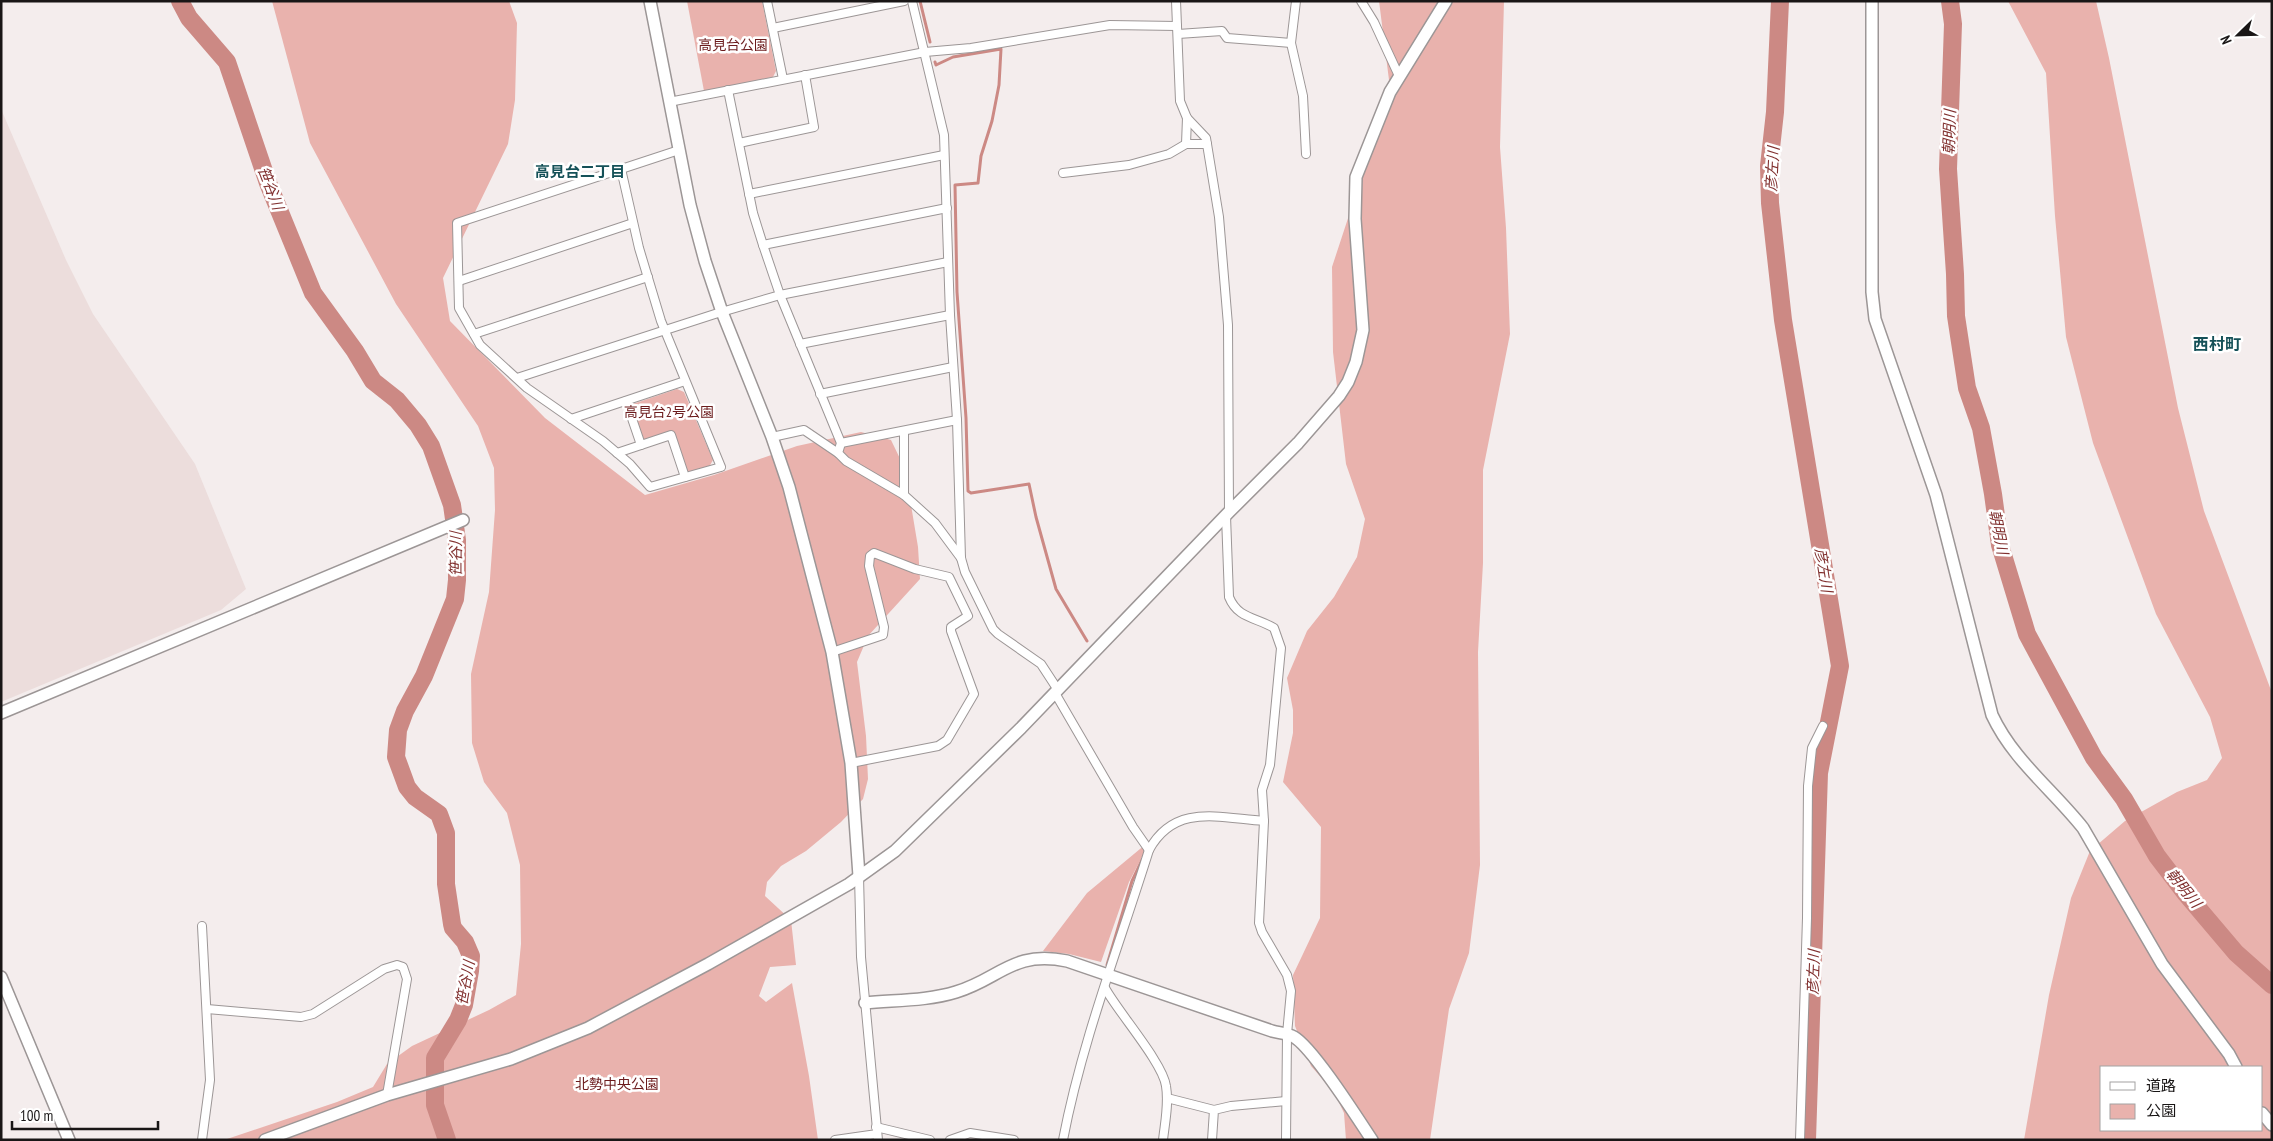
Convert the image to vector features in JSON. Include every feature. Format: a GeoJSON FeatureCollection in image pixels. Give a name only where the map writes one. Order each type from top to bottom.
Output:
{"type":"FeatureCollection","features":[{"type":"Feature","properties":{"kind":"street"},"geometry":{"type":"LineString","coordinates":[[650,1],[690,206],[722,312],[772,437],[806,546],[832,652],[851,763],[865,1003],[877,1134]]}},
{"type":"Feature","properties":{"kind":"street"},"geometry":{"type":"LineString","coordinates":[[767,1],[783,79]]}},
{"type":"Feature","properties":{"kind":"street"},"geometry":{"type":"LineString","coordinates":[[772,28],[904,1]]}},
{"type":"Feature","properties":{"kind":"street"},"geometry":{"type":"LineString","coordinates":[[912,1],[944,134],[950,315],[957,420],[961,558],[964,572],[998,634],[1041,664],[1132,828],[1149,850]]}},
{"type":"Feature","properties":{"kind":"street"},"geometry":{"type":"LineString","coordinates":[[1176,1],[1180,102],[1187,118],[1206,138],[1219,217],[1228,324],[1227,514],[1229,597],[1233,607],[1240,614],[1274,628],[1282,648],[1270,765],[1262,790],[1264,821],[1259,923],[1262,932],[1287,975],[1291,991],[1287,1034],[1286,1140]]}},
{"type":"Feature","properties":{"kind":"street"},"geometry":{"type":"LineString","coordinates":[[1296,1],[1290,43],[1303,96],[1306,154]]}},
{"type":"Feature","properties":{"kind":"street"},"geometry":{"type":"LineString","coordinates":[[1361,1],[1374,22],[1399,76]]}},
{"type":"Feature","properties":{"kind":"street"},"geometry":{"type":"LineString","coordinates":[[265,1140],[387,1095],[511,1059],[588,1028],[849,884],[895,851],[1022,728],[1330,408],[1348,382],[1360,347],[1363,330],[1355,219],[1356,177],[1380,115],[1399,76],[1446,1]]}},
{"type":"Feature","properties":{"kind":"street"},"geometry":{"type":"LineString","coordinates":[[1872,1],[1872,292],[1875,319],[1927,466],[1992,715],[2002,735],[2018,757],[2069,811],[2082,828],[2162,964],[2229,1054],[2235,1066]]}},
{"type":"Feature","properties":{"kind":"street"},"geometry":{"type":"LineString","coordinates":[[669,102],[925,52],[972,48],[1110,26],[1177,30],[1222,30],[1227,38],[1290,43]]}},
{"type":"Feature","properties":{"kind":"street"},"geometry":{"type":"LineString","coordinates":[[739,142],[814,127],[805,75]]}},
{"type":"Feature","properties":{"kind":"street"},"geometry":{"type":"LineString","coordinates":[[728,90],[749,194],[763,245],[780,295],[841,443],[838,453]]}},
{"type":"Feature","properties":{"kind":"street"},"geometry":{"type":"LineString","coordinates":[[1186,144],[1187,118]]}},
{"type":"Feature","properties":{"kind":"street"},"geometry":{"type":"LineString","coordinates":[[1063,173],[1129,165],[1169,154],[1186,144],[1207,144]]}},
{"type":"Feature","properties":{"kind":"street"},"geometry":{"type":"LineString","coordinates":[[620,169],[648,277],[665,330],[721,467],[650,487],[637,470],[617,453],[527,388],[480,345],[459,308],[458,223],[620,169],[679,150]]}},
{"type":"Feature","properties":{"kind":"street"},"geometry":{"type":"LineString","coordinates":[[749,194],[944,155]]}},
{"type":"Feature","properties":{"kind":"street"},"geometry":{"type":"LineString","coordinates":[[763,245],[947,208]]}},
{"type":"Feature","properties":{"kind":"street"},"geometry":{"type":"LineString","coordinates":[[459,281],[633,223]]}},
{"type":"Feature","properties":{"kind":"street"},"geometry":{"type":"LineString","coordinates":[[517,378],[780,295],[948,262]]}},
{"type":"Feature","properties":{"kind":"street"},"geometry":{"type":"LineString","coordinates":[[474,334],[648,277]]}},
{"type":"Feature","properties":{"kind":"street"},"geometry":{"type":"LineString","coordinates":[[800,344],[950,315]]}},
{"type":"Feature","properties":{"kind":"street"},"geometry":{"type":"LineString","coordinates":[[820,394],[953,368]]}},
{"type":"Feature","properties":{"kind":"street"},"geometry":{"type":"LineString","coordinates":[[571,419],[685,382]]}},
{"type":"Feature","properties":{"kind":"street"},"geometry":{"type":"LineString","coordinates":[[626,401],[641,445]]}},
{"type":"Feature","properties":{"kind":"street"},"geometry":{"type":"LineString","coordinates":[[841,443],[957,420]]}},
{"type":"Feature","properties":{"kind":"street"},"geometry":{"type":"LineString","coordinates":[[772,437],[804,430],[838,453],[846,461],[904,495],[935,523],[961,558]]}},
{"type":"Feature","properties":{"kind":"street"},"geometry":{"type":"LineString","coordinates":[[904,431],[904,495]]}},
{"type":"Feature","properties":{"kind":"street"},"geometry":{"type":"LineString","coordinates":[[617,453],[671,435],[685,477]]}},
{"type":"Feature","properties":{"kind":"street"},"geometry":{"type":"LineString","coordinates":[[1,713],[463,520]]}},
{"type":"Feature","properties":{"kind":"street"},"geometry":{"type":"LineString","coordinates":[[832,652],[882,635],[884,627],[869,566],[870,556],[874,553],[915,569],[949,578],[968,616],[955,623],[951,631],[974,694],[947,740],[938,746],[851,763]]}},
{"type":"Feature","properties":{"kind":"street"},"geometry":{"type":"LineString","coordinates":[[1800,1140],[1807,918],[1808,786],[1812,748],[1823,726]]}},
{"type":"Feature","properties":{"kind":"street"},"geometry":{"type":"LineString","coordinates":[[1063,1140],[1072,1092],[1104,988],[1149,850],[1158,835],[1170,825],[1189,816],[1264,821]]}},
{"type":"Feature","properties":{"kind":"street"},"geometry":{"type":"LineString","coordinates":[[202,926],[210,1080],[202,1140]]}},
{"type":"Feature","properties":{"kind":"street"},"geometry":{"type":"LineString","coordinates":[[865,1003],[948,994],[967,988],[1015,963],[1035,959],[1056,959],[1109,975],[1272,1031],[1287,1034],[1303,1044],[1372,1140]]}},
{"type":"Feature","properties":{"kind":"street"},"geometry":{"type":"LineString","coordinates":[[207,1009],[301,1017],[313,1014],[384,969],[397,965],[403,967],[407,979],[387,1095]]}},
{"type":"Feature","properties":{"kind":"street"},"geometry":{"type":"LineString","coordinates":[[1,977],[69,1140]]}},
{"type":"Feature","properties":{"kind":"street"},"geometry":{"type":"LineString","coordinates":[[1104,988],[1162,1073],[1166,1083],[1168,1098],[1164,1140]]}},
{"type":"Feature","properties":{"kind":"street"},"geometry":{"type":"LineString","coordinates":[[1168,1098],[1214,1110],[1231,1106],[1286,1100]]}},
{"type":"Feature","properties":{"kind":"street"},"geometry":{"type":"LineString","coordinates":[[1212,1140],[1214,1110]]}},
{"type":"Feature","properties":{"kind":"street"},"geometry":{"type":"LineString","coordinates":[[2263,1114],[2272,1125]]}},
{"type":"Feature","properties":{"kind":"street"},"geometry":{"type":"LineString","coordinates":[[950,1140],[970,1133],[1014,1140]]}},
{"type":"Feature","properties":{"kind":"street"},"geometry":{"type":"LineString","coordinates":[[835,1140],[877,1134],[930,1140]]}},
{"type":"Feature","properties":{"kind":"shaded area"},"geometry":{"type":"Polygon","coordinates":[[[1,109],[66,260],[93,314],[195,464],[246,589],[221,610],[1,702],[1,109]]]}},
{"type":"Feature","properties":{"kind":"green space","name":"北勢中央公園"},"geometry":{"type":"Polygon","coordinates":[[[272,1],[509,1],[517,23],[515,100],[508,144],[443,278],[450,321],[545,418],[645,495],[714,475],[797,446],[861,432],[891,440],[905,469],[918,547],[920,579],[868,636],[857,662],[866,736],[868,779],[863,799],[841,822],[806,851],[781,866],[767,882],[765,896],[791,920],[796,965],[770,967],[759,996],[766,1002],[792,983],[809,1076],[818,1140],[224,1140],[337,1102],[373,1087],[387,1064],[412,1046],[489,1010],[516,995],[521,944],[520,865],[507,813],[484,782],[472,743],[471,674],[489,592],[495,510],[494,468],[478,426],[396,304],[310,143],[272,1]]]}},
{"type":"Feature","properties":{"kind":"green space","name":"高見台公園"},"geometry":{"type":"Polygon","coordinates":[[[687,1],[762,1],[776,71],[773,77],[704,91],[687,1]]]}},
{"type":"Feature","properties":{"kind":"green space"},"geometry":{"type":"Polygon","coordinates":[[[1379,1],[1504,1],[1500,147],[1506,228],[1510,334],[1483,470],[1483,563],[1478,652],[1480,865],[1469,953],[1449,1009],[1430,1140],[1346,1140],[1344,1113],[1334,1092],[1311,1066],[1295,1026],[1293,975],[1320,918],[1321,827],[1283,782],[1293,733],[1293,710],[1287,678],[1307,631],[1334,597],[1357,557],[1365,519],[1346,464],[1333,352],[1332,267],[1378,127],[1389,80],[1379,1]]]}},
{"type":"Feature","properties":{"kind":"green space"},"geometry":{"type":"Polygon","coordinates":[[[2008,1],[2096,1],[2178,408],[2204,511],[2272,693],[2272,1140],[2024,1140],[2049,995],[2071,898],[2090,851],[2125,821],[2177,792],[2207,780],[2222,758],[2210,717],[2156,614],[2093,443],[2066,337],[2055,216],[2046,73],[2008,1]]]}},
{"type":"Feature","properties":{"kind":"green space","name":"高見台2号公園"},"geometry":{"type":"Polygon","coordinates":[[[677,389],[684,392],[713,460],[709,467],[687,473],[673,432],[644,441],[630,405],[677,389]]]}},
{"type":"Feature","properties":{"kind":"green space"},"geometry":{"type":"Polygon","coordinates":[[[1146,844],[1147,847],[1129,882],[1101,962],[1069,954],[1043,951],[1087,893],[1146,844]]]}},
{"type":"Feature","properties":{"kind":"waterway","name":"笹谷川"},"geometry":{"type":"LineString","coordinates":[[180,1],[189,18],[227,62],[268,183],[313,293],[355,351],[373,381],[397,400],[418,425],[431,446],[452,505],[457,540],[455,599],[424,676],[405,711],[398,730],[396,757],[407,787],[415,797],[439,814],[446,833],[446,884],[452,924],[453,928],[465,942],[471,956],[464,1005],[458,1020],[435,1058],[435,1105],[447,1140]]}},
{"type":"Feature","properties":{"kind":"waterway"},"geometry":{"type":"LineString","coordinates":[[920,1],[930,42]]}},
{"type":"Feature","properties":{"kind":"waterway","name":"彦左川"},"geometry":{"type":"LineString","coordinates":[[1780,1],[1775,112],[1769,166],[1770,203],[1783,320],[1840,666],[1819,773],[1807,1140]]}},
{"type":"Feature","properties":{"kind":"waterway","name":"朝明川"},"geometry":{"type":"LineString","coordinates":[[1950,1],[1953,24],[1948,169],[1956,316],[1967,388],[1981,428],[2000,545],[2027,634],[2094,758],[2124,799],[2157,856],[2186,894],[2236,953],[2272,985]]}},
{"type":"Feature","properties":{"kind":"waterway"},"geometry":{"type":"LineString","coordinates":[[935,62],[936,65],[953,57],[1001,49],[999,85],[992,121],[981,156],[978,183],[955,185],[957,292],[966,418],[968,491],[971,493],[1029,484],[1056,589],[1087,641]]}},
{"type":"Feature","properties":{"kind":"waterway"},"geometry":{"type":"LineString","coordinates":[[1107,965],[1132,881],[1142,860]]}},
{"type":"Feature","properties":{"kind":"district","name":"高見台二丁目"},"geometry":{"type":"Point","coordinates":[580,171]}},
{"type":"Feature","properties":{"kind":"district","name":"西村町"},"geometry":{"type":"Point","coordinates":[2217,344]}}]}
